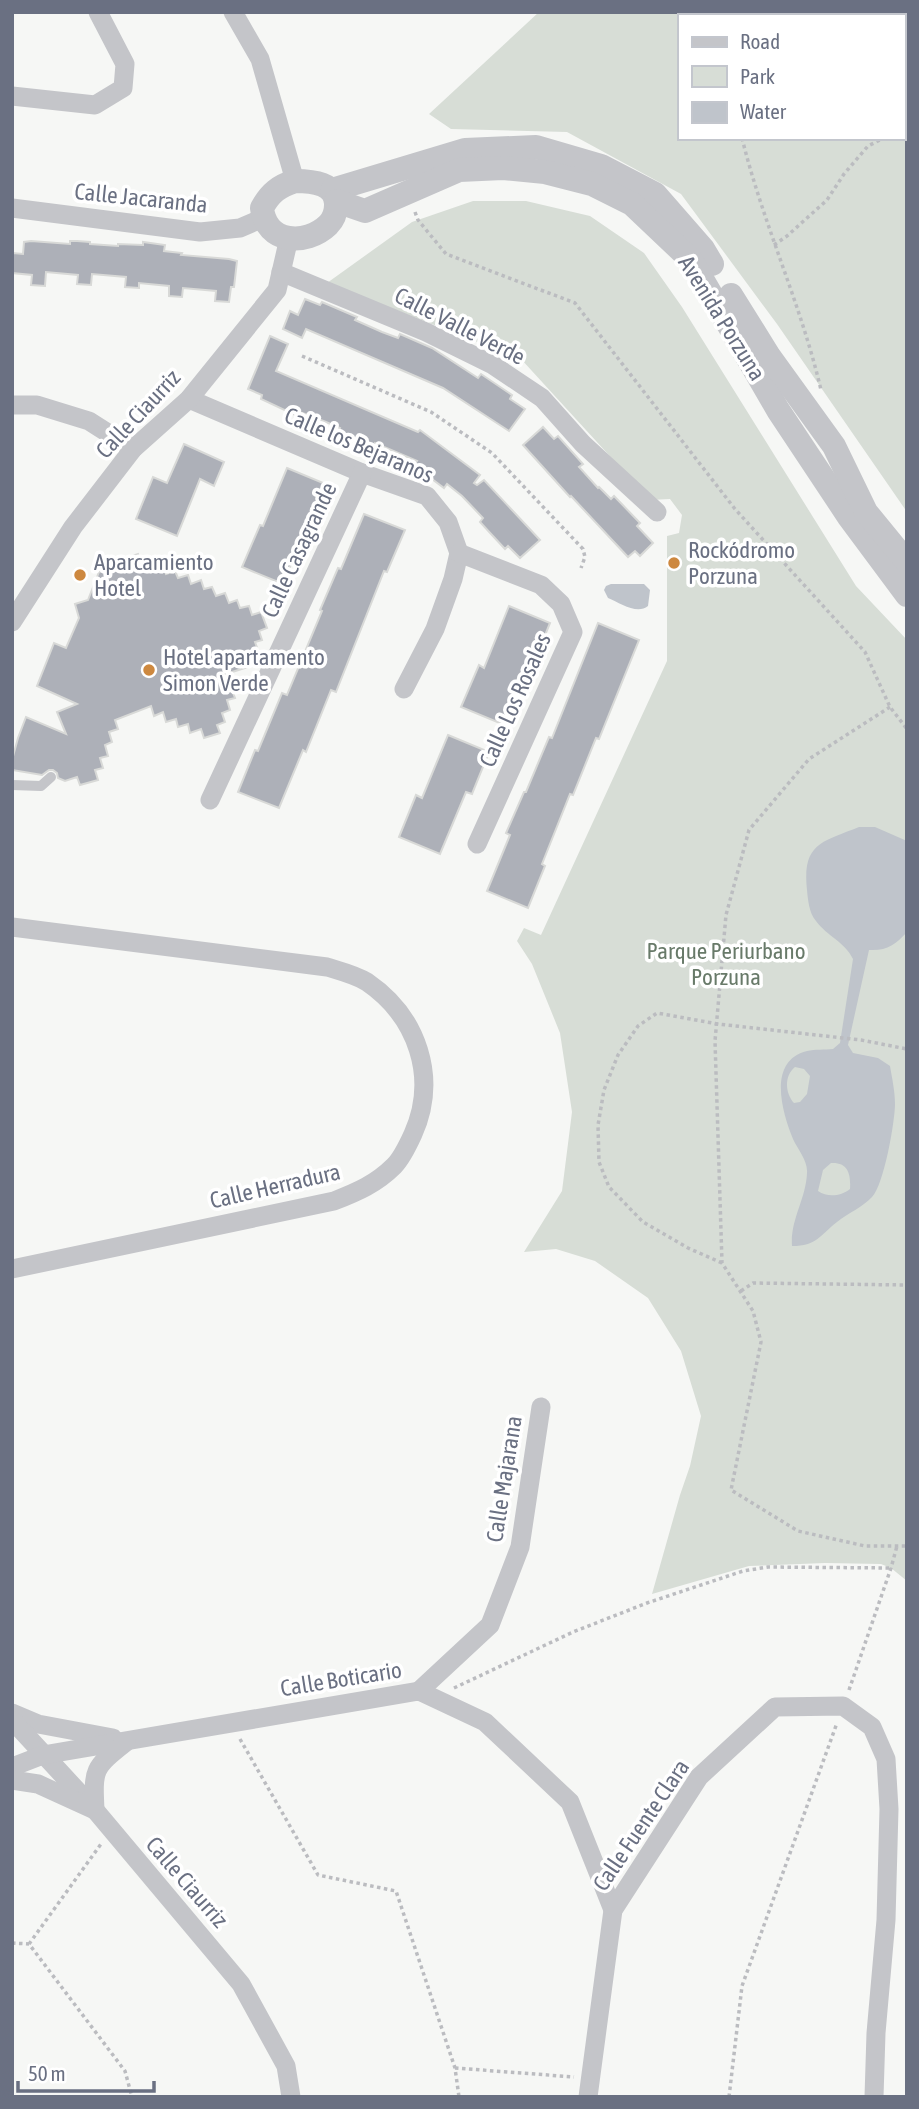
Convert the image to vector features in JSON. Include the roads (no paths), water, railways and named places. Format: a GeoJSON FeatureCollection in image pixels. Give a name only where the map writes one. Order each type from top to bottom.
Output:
{"type":"FeatureCollection","features":[{"type":"Feature","properties":{"kind":"street"},"geometry":{"type":"LineString","coordinates":[[12,96],[95,105],[123,88],[125,64],[98,12]]}},
{"type":"Feature","properties":{"kind":"street"},"geometry":{"type":"LineString","coordinates":[[233,12],[260,59],[295,181]]}},
{"type":"Feature","properties":{"kind":"street","name":"Avenida Porzuna"},"geometry":{"type":"LineString","coordinates":[[334,196],[465,150],[536,147],[601,166],[655,194],[703,249],[769,356],[834,446],[866,512],[907,562]]}},
{"type":"Feature","properties":{"kind":"street","name":"Avenida Porzuna"},"geometry":{"type":"LineString","coordinates":[[334,196],[365,211],[458,170],[503,168],[545,172],[592,184],[632,204],[691,260],[778,410],[849,517],[907,594]]}},
{"type":"Feature","properties":{"kind":"street"},"geometry":{"type":"LineString","coordinates":[[295,181],[322,184],[334,196],[334,216],[323,229],[306,236],[279,236],[271,231],[263,218],[262,208],[267,199],[281,186],[295,181]]}},
{"type":"Feature","properties":{"kind":"street","name":"Calle Jacaranda"},"geometry":{"type":"LineString","coordinates":[[12,208],[200,232],[240,229],[263,218]]}},
{"type":"Feature","properties":{"kind":"street","name":"Calle Ciaurriz"},"geometry":{"type":"LineString","coordinates":[[12,622],[76,523],[133,449],[189,399],[277,290],[289,238]]}},
{"type":"Feature","properties":{"kind":"street","name":"Calle Valle Verde"},"geometry":{"type":"LineString","coordinates":[[281,272],[426,331],[493,365],[542,398],[583,444],[657,512]]}},
{"type":"Feature","properties":{"kind":"street","name":"Calle los Bejaranos"},"geometry":{"type":"LineString","coordinates":[[189,399],[362,473],[427,496],[448,522],[459,553]]}},
{"type":"Feature","properties":{"kind":"street"},"geometry":{"type":"LineString","coordinates":[[12,405],[37,405],[89,421],[133,449]]}},
{"type":"Feature","properties":{"kind":"street","name":"Calle Casagrande"},"geometry":{"type":"LineString","coordinates":[[210,800],[362,473]]}},
{"type":"Feature","properties":{"kind":"street"},"geometry":{"type":"LineString","coordinates":[[404,689],[435,629],[453,579],[459,553]]}},
{"type":"Feature","properties":{"kind":"street","name":"Calle Los Rosales"},"geometry":{"type":"LineString","coordinates":[[459,553],[541,585],[561,604],[573,632],[477,844]]}},
{"type":"Feature","properties":{"kind":"street","name":"Calle Herradura"},"geometry":{"type":"LineString","coordinates":[[12,927],[327,967],[366,981],[396,1008],[412,1033],[422,1059],[425,1093],[418,1123],[396,1165],[367,1188],[334,1201],[12,1269]]}},
{"type":"Feature","properties":{"kind":"street","name":"Calle Majarana"},"geometry":{"type":"LineString","coordinates":[[426,1695],[490,1625],[520,1547],[541,1407]]}},
{"type":"Feature","properties":{"kind":"street","name":"Calle Boticario"},"geometry":{"type":"LineString","coordinates":[[12,1767],[43,1755],[230,1722],[426,1695],[485,1722],[570,1802],[613,1910]]}},
{"type":"Feature","properties":{"kind":"street","name":"Calle Fuente Clara"},"geometry":{"type":"LineString","coordinates":[[589,2088],[613,1910],[699,1777],[775,1707],[843,1706],[872,1727],[886,1759],[889,1809],[886,1920],[876,2033],[874,2097]]}},
{"type":"Feature","properties":{"kind":"street"},"geometry":{"type":"LineString","coordinates":[[12,1713],[38,1724],[128,1740]]}},
{"type":"Feature","properties":{"kind":"street","name":"Calle Ciaurriz"},"geometry":{"type":"LineString","coordinates":[[12,1720],[95,1810],[241,1984],[286,2066],[291,2097]]}},
{"type":"Feature","properties":{"kind":"street"},"geometry":{"type":"LineString","coordinates":[[12,1780],[38,1784],[95,1810],[94,1777],[103,1760],[128,1740]]}},
{"type":"Feature","properties":{"kind":"lane"},"geometry":{"type":"LineString","coordinates":[[12,785],[41,786],[51,777]]}},
{"type":"Feature","properties":{"kind":"water"},"geometry":{"type":"Polygon","coordinates":[[[611,584],[644,584],[650,590],[648,606],[634,609],[608,598],[604,590],[611,584]]]}},
{"type":"Feature","properties":{"kind":"water"},"geometry":{"type":"Polygon","coordinates":[[[859,827],[875,827],[907,841],[907,932],[890,946],[869,950],[848,1045],[853,1053],[878,1058],[890,1066],[895,1112],[885,1167],[872,1197],[812,1242],[792,1246],[793,1227],[804,1192],[807,1169],[785,1115],[782,1076],[786,1065],[794,1057],[810,1050],[833,1049],[840,1043],[853,959],[814,918],[809,906],[806,874],[808,862],[817,846],[859,827]],[[795,1067],[789,1075],[787,1085],[794,1103],[800,1102],[807,1094],[810,1076],[804,1069],[795,1067]],[[831,1163],[823,1170],[818,1191],[826,1195],[839,1195],[850,1189],[849,1174],[845,1167],[831,1163]]]}},
{"type":"Feature","properties":{"kind":"place","name":"Rockódromo Porzuna"},"geometry":{"type":"Point","coordinates":[674,563]}},
{"type":"Feature","properties":{"kind":"place","name":"Aparcamiento Hotel"},"geometry":{"type":"Point","coordinates":[80,575]}},
{"type":"Feature","properties":{"kind":"place","name":"Hotel apartamento Simon Verde"},"geometry":{"type":"Point","coordinates":[149,670]}},
{"type":"Feature","properties":{"kind":"park label","name":"Parque Periurbano Porzuna"},"geometry":{"type":"Point","coordinates":[726,964]}}]}
